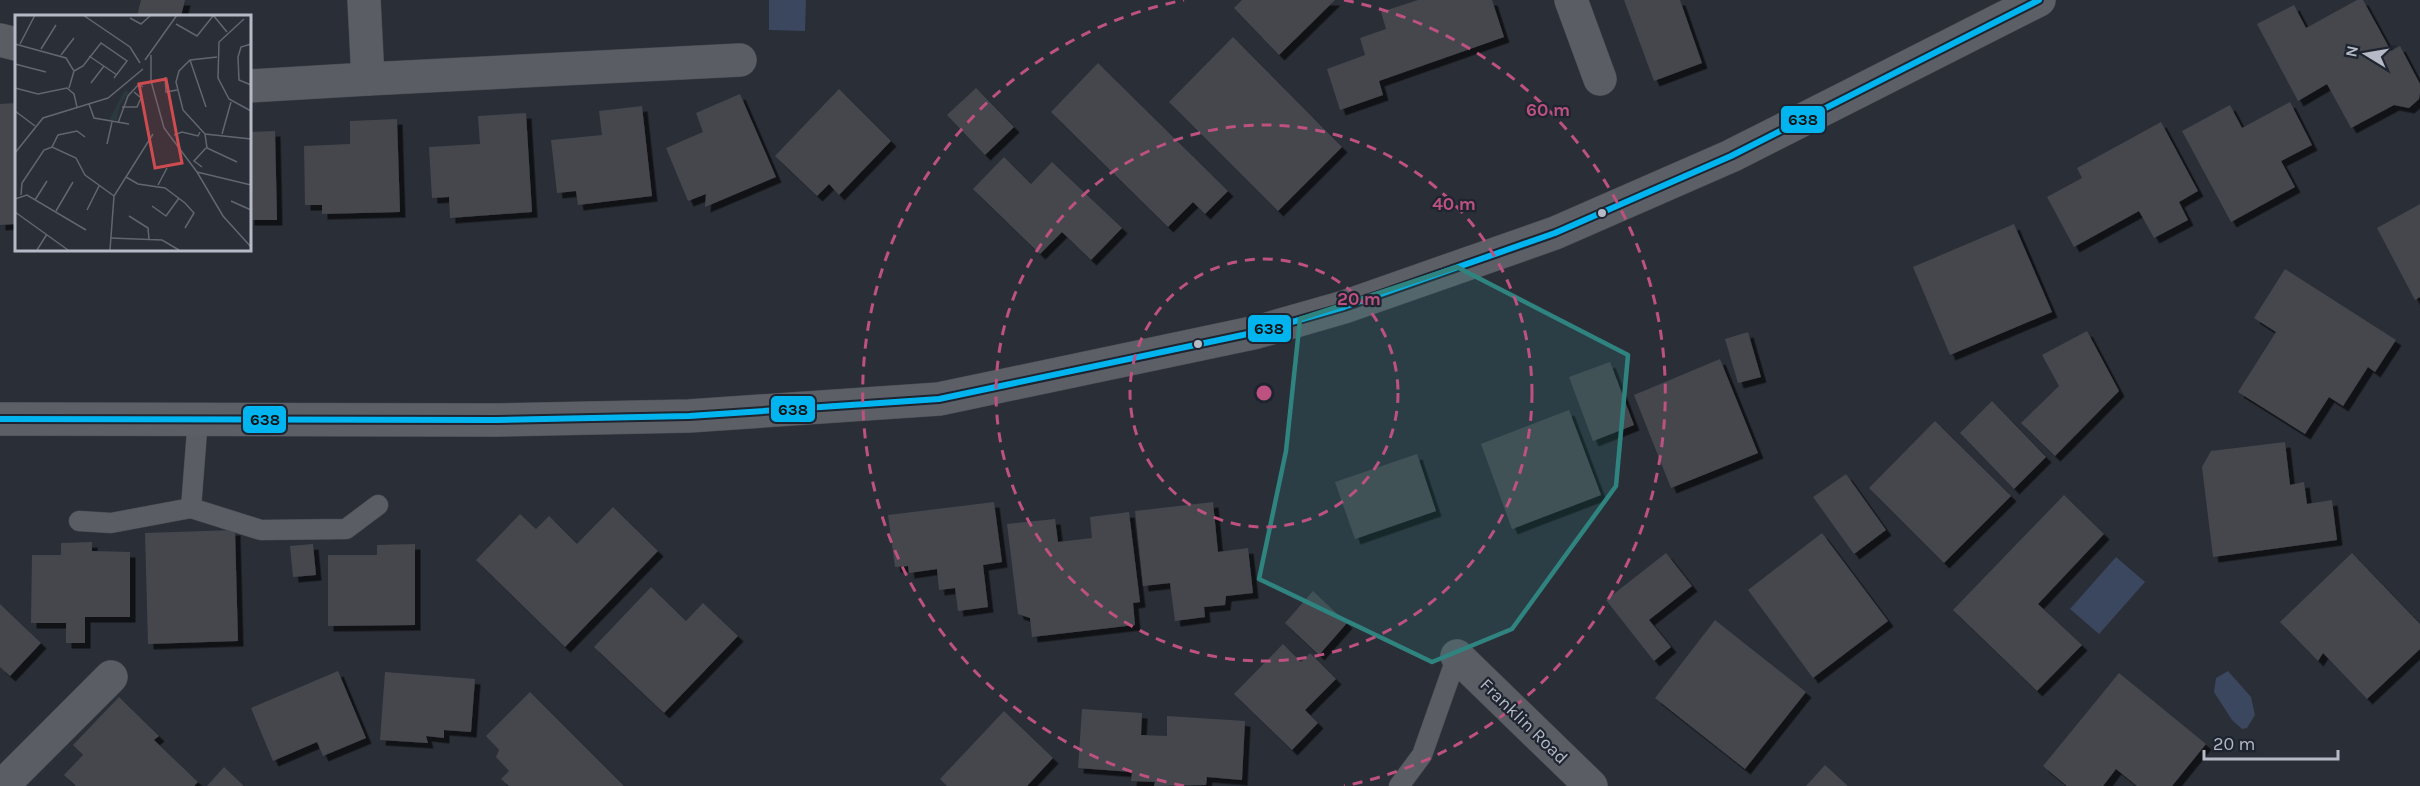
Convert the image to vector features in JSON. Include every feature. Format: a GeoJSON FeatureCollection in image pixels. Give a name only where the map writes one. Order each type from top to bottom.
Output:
{"type":"FeatureCollection","features":[{"type":"Feature","properties":{"kind":"main road"},"geometry":{"type":"LineString","coordinates":[[0,419],[496,420],[689,416],[939,399],[1257,332],[1344,307],[1533,241],[1731,156],[2039,0]]}},
{"type":"Feature","properties":{"kind":"street"},"geometry":{"type":"LineString","coordinates":[[364,0],[368,79]]}},
{"type":"Feature","properties":{"kind":"street"},"geometry":{"type":"LineString","coordinates":[[1571,0],[1600,79]]}},
{"type":"Feature","properties":{"kind":"street"},"geometry":{"type":"LineString","coordinates":[[0,40],[15,44]]}},
{"type":"Feature","properties":{"kind":"street"},"geometry":{"type":"LineString","coordinates":[[250,86],[740,60]]}},
{"type":"Feature","properties":{"kind":"street","name":"Franklin Road"},"geometry":{"type":"LineString","coordinates":[[1456,656],[1591,786]]}},
{"type":"Feature","properties":{"kind":"street"},"geometry":{"type":"LineString","coordinates":[[2,786],[111,677]]}},
{"type":"Feature","properties":{"kind":"lane"},"geometry":{"type":"LineString","coordinates":[[191,508],[198,418]]}},
{"type":"Feature","properties":{"kind":"lane"},"geometry":{"type":"LineString","coordinates":[[79,522],[111,523],[191,508],[261,530],[346,529],[378,505]]}},
{"type":"Feature","properties":{"kind":"lane"},"geometry":{"type":"LineString","coordinates":[[1399,786],[1422,755],[1456,656]]}},
{"type":"Feature","properties":{"kind":"highlighted area"},"geometry":{"type":"Polygon","coordinates":[[[1457,267],[1628,355],[1616,486],[1512,629],[1432,662],[1259,579],[1286,451],[1300,319],[1457,267]]]}},
{"type":"Feature","properties":{"kind":"water"},"geometry":{"type":"Polygon","coordinates":[[[769,0],[806,0],[805,31],[769,30],[769,0]]]}},
{"type":"Feature","properties":{"kind":"water"},"geometry":{"type":"Polygon","coordinates":[[[2116,557],[2145,582],[2099,634],[2070,609],[2116,557]]]}},
{"type":"Feature","properties":{"kind":"water"},"geometry":{"type":"Polygon","coordinates":[[[2228,671],[2251,697],[2255,715],[2247,728],[2242,729],[2232,720],[2214,692],[2216,678],[2228,671]]]}},
{"type":"Feature","properties":{"kind":"building"},"geometry":{"type":"Polygon","coordinates":[[[141,0],[185,0],[181,15],[137,15],[141,0]]]}},
{"type":"Feature","properties":{"kind":"building"},"geometry":{"type":"Polygon","coordinates":[[[1242,0],[1335,0],[1279,55],[1234,8],[1242,0]]]}},
{"type":"Feature","properties":{"kind":"building"},"geometry":{"type":"Polygon","coordinates":[[[1418,0],[1492,0],[1504,37],[1379,81],[1383,95],[1340,110],[1327,69],[1365,55],[1360,38],[1386,29],[1381,12],[1418,0]]]}},
{"type":"Feature","properties":{"kind":"building"},"geometry":{"type":"Polygon","coordinates":[[[1624,0],[1680,0],[1702,63],[1654,81],[1624,0]]]}},
{"type":"Feature","properties":{"kind":"building"},"geometry":{"type":"Polygon","coordinates":[[[2357,0],[2363,0],[2391,51],[2400,46],[2420,84],[2420,92],[2419,99],[2409,108],[2394,105],[2351,128],[2327,84],[2298,101],[2257,24],[2294,5],[2306,28],[2357,0]]]}},
{"type":"Feature","properties":{"kind":"building"},"geometry":{"type":"Polygon","coordinates":[[[1233,37],[1342,147],[1278,211],[1169,102],[1233,37]]]}},
{"type":"Feature","properties":{"kind":"building"},"geometry":{"type":"Polygon","coordinates":[[[1098,63],[1228,191],[1205,214],[1193,202],[1168,227],[1051,112],[1098,63]]]}},
{"type":"Feature","properties":{"kind":"building"},"geometry":{"type":"Polygon","coordinates":[[[976,88],[1014,127],[985,155],[947,115],[976,88]]]}},
{"type":"Feature","properties":{"kind":"building"},"geometry":{"type":"Polygon","coordinates":[[[839,89],[891,141],[839,195],[829,184],[817,196],[775,156],[839,89]]]}},
{"type":"Feature","properties":{"kind":"building"},"geometry":{"type":"Polygon","coordinates":[[[740,94],[776,177],[705,207],[706,194],[688,201],[666,148],[703,132],[696,113],[740,94]]]}},
{"type":"Feature","properties":{"kind":"building"},"geometry":{"type":"Polygon","coordinates":[[[2290,102],[2312,145],[2281,161],[2295,187],[2231,222],[2182,131],[2230,105],[2242,128],[2290,102]]]}},
{"type":"Feature","properties":{"kind":"building"},"geometry":{"type":"Polygon","coordinates":[[[15,103],[15,224],[0,225],[0,104],[15,103]]]}},
{"type":"Feature","properties":{"kind":"building"},"geometry":{"type":"Polygon","coordinates":[[[642,106],[652,196],[578,205],[576,191],[557,193],[551,140],[602,135],[599,111],[642,106]]]}},
{"type":"Feature","properties":{"kind":"building"},"geometry":{"type":"Polygon","coordinates":[[[526,113],[532,212],[450,218],[449,197],[432,198],[429,147],[480,144],[478,116],[526,113]]]}},
{"type":"Feature","properties":{"kind":"building"},"geometry":{"type":"Polygon","coordinates":[[[397,119],[400,212],[322,214],[322,205],[305,205],[304,146],[350,144],[350,121],[397,119]]]}},
{"type":"Feature","properties":{"kind":"building"},"geometry":{"type":"Polygon","coordinates":[[[2161,122],[2198,191],[2179,202],[2188,220],[2154,238],[2139,211],[2074,247],[2047,197],[2082,178],[2077,168],[2161,122]]]}},
{"type":"Feature","properties":{"kind":"building"},"geometry":{"type":"Polygon","coordinates":[[[275,131],[277,220],[250,220],[250,132],[275,131]]]}},
{"type":"Feature","properties":{"kind":"building"},"geometry":{"type":"Polygon","coordinates":[[[1004,157],[1031,184],[1052,162],[1122,228],[1091,260],[1062,232],[1040,254],[973,189],[1004,157]]]}},
{"type":"Feature","properties":{"kind":"building"},"geometry":{"type":"Polygon","coordinates":[[[2420,204],[2420,297],[2415,300],[2377,228],[2420,204]]]}},
{"type":"Feature","properties":{"kind":"building"},"geometry":{"type":"Polygon","coordinates":[[[2014,224],[2052,312],[1950,355],[1913,267],[2014,224]]]}},
{"type":"Feature","properties":{"kind":"building"},"geometry":{"type":"Polygon","coordinates":[[[2285,269],[2396,340],[2375,372],[2368,367],[2343,406],[2329,397],[2305,434],[2238,392],[2276,332],[2254,318],[2285,269]]]}},
{"type":"Feature","properties":{"kind":"building"},"geometry":{"type":"Polygon","coordinates":[[[2087,331],[2119,391],[2055,456],[2021,423],[2059,386],[2042,355],[2087,331]]]}},
{"type":"Feature","properties":{"kind":"building"},"geometry":{"type":"Polygon","coordinates":[[[1748,332],[1761,377],[1738,383],[1725,339],[1748,332]]]}},
{"type":"Feature","properties":{"kind":"building"},"geometry":{"type":"Polygon","coordinates":[[[1720,359],[1758,453],[1671,488],[1634,395],[1720,359]]]}},
{"type":"Feature","properties":{"kind":"building"},"geometry":{"type":"Polygon","coordinates":[[[1610,362],[1634,425],[1593,441],[1569,377],[1610,362]]]}},
{"type":"Feature","properties":{"kind":"building"},"geometry":{"type":"Polygon","coordinates":[[[1992,401],[2046,457],[2014,489],[1960,433],[1992,401]]]}},
{"type":"Feature","properties":{"kind":"building"},"geometry":{"type":"Polygon","coordinates":[[[1569,410],[1601,495],[1512,529],[1481,444],[1569,410]]]}},
{"type":"Feature","properties":{"kind":"building"},"geometry":{"type":"Polygon","coordinates":[[[1935,421],[2011,496],[1944,563],[1869,488],[1935,421]]]}},
{"type":"Feature","properties":{"kind":"building"},"geometry":{"type":"Polygon","coordinates":[[[2285,442],[2290,485],[2304,482],[2307,504],[2332,500],[2337,540],[2213,557],[2202,467],[2211,451],[2285,442]]]}},
{"type":"Feature","properties":{"kind":"building"},"geometry":{"type":"Polygon","coordinates":[[[1417,454],[1436,511],[1355,539],[1335,482],[1417,454]]]}},
{"type":"Feature","properties":{"kind":"building"},"geometry":{"type":"Polygon","coordinates":[[[1846,474],[1886,530],[1854,554],[1813,497],[1846,474]]]}},
{"type":"Feature","properties":{"kind":"building"},"geometry":{"type":"Polygon","coordinates":[[[2064,495],[2104,534],[2038,604],[2082,645],[2037,691],[1953,610],[2064,495]]]}},
{"type":"Feature","properties":{"kind":"building"},"geometry":{"type":"Polygon","coordinates":[[[994,502],[1002,562],[983,565],[988,607],[958,611],[955,588],[939,590],[937,569],[909,573],[908,566],[895,567],[888,515],[994,502]]]}},
{"type":"Feature","properties":{"kind":"building"},"geometry":{"type":"Polygon","coordinates":[[[1213,502],[1218,552],[1248,548],[1253,593],[1226,596],[1225,605],[1204,607],[1205,617],[1175,621],[1170,583],[1143,586],[1135,511],[1213,502]]]}},
{"type":"Feature","properties":{"kind":"building"},"geometry":{"type":"Polygon","coordinates":[[[613,507],[658,551],[565,647],[476,560],[520,514],[536,529],[549,516],[577,544],[613,507]]]}},
{"type":"Feature","properties":{"kind":"building"},"geometry":{"type":"Polygon","coordinates":[[[1129,512],[1140,602],[1133,603],[1135,625],[1032,637],[1030,618],[1018,614],[1007,524],[1055,519],[1058,542],[1092,538],[1090,517],[1129,512]]]}},
{"type":"Feature","properties":{"kind":"building"},"geometry":{"type":"Polygon","coordinates":[[[235,530],[238,641],[148,644],[145,533],[235,530]]]}},
{"type":"Feature","properties":{"kind":"building"},"geometry":{"type":"Polygon","coordinates":[[[1822,533],[1888,621],[1813,678],[1748,590],[1822,533]]]}},
{"type":"Feature","properties":{"kind":"building"},"geometry":{"type":"Polygon","coordinates":[[[92,542],[92,551],[130,552],[130,617],[85,617],[85,643],[66,643],[66,623],[31,623],[32,555],[61,555],[61,543],[92,542]]]}},
{"type":"Feature","properties":{"kind":"building"},"geometry":{"type":"Polygon","coordinates":[[[313,544],[316,575],[293,577],[290,546],[313,544]]]}},
{"type":"Feature","properties":{"kind":"building"},"geometry":{"type":"Polygon","coordinates":[[[415,544],[415,625],[328,626],[328,555],[377,555],[377,545],[415,544]]]}},
{"type":"Feature","properties":{"kind":"building"},"geometry":{"type":"Polygon","coordinates":[[[1666,553],[1692,586],[1649,620],[1671,647],[1654,661],[1606,600],[1666,553]]]}},
{"type":"Feature","properties":{"kind":"building"},"geometry":{"type":"Polygon","coordinates":[[[2352,553],[2420,624],[2420,649],[2367,699],[2323,653],[2318,661],[2280,622],[2352,553]]]}},
{"type":"Feature","properties":{"kind":"building"},"geometry":{"type":"Polygon","coordinates":[[[651,587],[686,621],[703,603],[738,636],[664,713],[594,647],[651,587]]]}},
{"type":"Feature","properties":{"kind":"building"},"geometry":{"type":"Polygon","coordinates":[[[1313,591],[1347,623],[1319,655],[1285,623],[1313,591]]]}},
{"type":"Feature","properties":{"kind":"building"},"geometry":{"type":"Polygon","coordinates":[[[0,604],[41,643],[10,676],[0,667],[0,604]]]}},
{"type":"Feature","properties":{"kind":"building"},"geometry":{"type":"Polygon","coordinates":[[[1715,620],[1806,692],[1745,769],[1655,698],[1715,620]]]}},
{"type":"Feature","properties":{"kind":"building"},"geometry":{"type":"Polygon","coordinates":[[[1283,644],[1301,662],[1310,653],[1336,679],[1305,710],[1318,723],[1292,750],[1234,694],[1283,644]]]}},
{"type":"Feature","properties":{"kind":"building"},"geometry":{"type":"Polygon","coordinates":[[[338,671],[366,738],[323,756],[317,742],[273,761],[251,708],[338,671]]]}},
{"type":"Feature","properties":{"kind":"building"},"geometry":{"type":"Polygon","coordinates":[[[385,672],[475,679],[471,732],[444,730],[444,738],[426,736],[428,743],[380,740],[385,672]]]}},
{"type":"Feature","properties":{"kind":"building"},"geometry":{"type":"Polygon","coordinates":[[[2119,673],[2206,744],[2172,786],[2137,786],[2116,769],[2103,786],[2067,786],[2043,766],[2119,673]]]}},
{"type":"Feature","properties":{"kind":"building"},"geometry":{"type":"Polygon","coordinates":[[[530,692],[624,786],[509,786],[501,779],[509,771],[496,757],[499,750],[486,736],[530,692]]]}},
{"type":"Feature","properties":{"kind":"building"},"geometry":{"type":"Polygon","coordinates":[[[119,697],[159,736],[154,740],[198,782],[194,786],[76,786],[64,775],[83,755],[73,745],[119,697]]]}},
{"type":"Feature","properties":{"kind":"building"},"geometry":{"type":"Polygon","coordinates":[[[1082,709],[1142,713],[1141,735],[1167,736],[1167,716],[1245,721],[1242,780],[1207,777],[1206,785],[1154,786],[1155,782],[1131,781],[1132,772],[1078,768],[1082,709]]]}},
{"type":"Feature","properties":{"kind":"building"},"geometry":{"type":"Polygon","coordinates":[[[1004,711],[1053,758],[1027,786],[947,786],[940,779],[1004,711]]]}},
{"type":"Feature","properties":{"kind":"building"},"geometry":{"type":"Polygon","coordinates":[[[1825,765],[1848,786],[1806,786],[1825,765]]]}},
{"type":"Feature","properties":{"kind":"building"},"geometry":{"type":"Polygon","coordinates":[[[224,767],[244,786],[207,786],[224,767]]]}},
{"type":"Feature","properties":{"kind":"transit line","name":"638"},"geometry":{"type":"LineString","coordinates":[[0,419],[496,420],[689,416],[939,399],[1257,332],[1344,307],[1555,233],[1731,156],[2039,0]]}}]}
